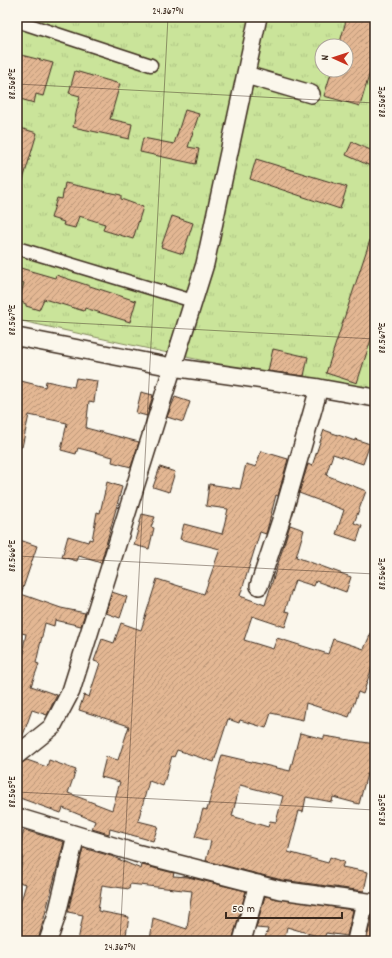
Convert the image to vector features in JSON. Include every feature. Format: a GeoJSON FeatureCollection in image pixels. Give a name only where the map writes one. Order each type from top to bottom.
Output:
{"type":"FeatureCollection","features":[{"type":"Feature","properties":{"kind":"street"},"geometry":{"type":"LineString","coordinates":[[17,754],[52,727],[71,691],[205,264],[258,17]]}},
{"type":"Feature","properties":{"kind":"street"},"geometry":{"type":"LineString","coordinates":[[17,21],[151,65]]}},
{"type":"Feature","properties":{"kind":"street"},"geometry":{"type":"LineString","coordinates":[[246,75],[311,94]]}},
{"type":"Feature","properties":{"kind":"street"},"geometry":{"type":"LineString","coordinates":[[17,248],[193,301]]}},
{"type":"Feature","properties":{"kind":"street"},"geometry":{"type":"LineString","coordinates":[[17,337],[172,367],[319,388],[375,398]]}},
{"type":"Feature","properties":{"kind":"street"},"geometry":{"type":"LineString","coordinates":[[259,586],[283,514],[319,388]]}},
{"type":"Feature","properties":{"kind":"street"},"geometry":{"type":"LineString","coordinates":[[17,817],[136,854],[280,890],[370,903],[356,941]]}},
{"type":"Feature","properties":{"kind":"street"},"geometry":{"type":"LineString","coordinates":[[48,941],[56,918],[76,836]]}},
{"type":"Feature","properties":{"kind":"street"},"geometry":{"type":"LineString","coordinates":[[242,941],[258,884]]}},
{"type":"Feature","properties":{"kind":"green space"},"geometry":{"type":"Polygon","coordinates":[[[17,17],[375,17],[375,395],[264,374],[17,320],[17,17]]]}},
{"type":"Feature","properties":{"kind":"building"},"geometry":{"type":"Polygon","coordinates":[[[347,17],[375,17],[375,55],[360,106],[324,96],[330,78],[354,78],[354,38],[341,38],[347,17]]]}},
{"type":"Feature","properties":{"kind":"building"},"geometry":{"type":"Polygon","coordinates":[[[17,54],[53,63],[43,96],[36,94],[34,103],[17,98],[17,54]]]}},
{"type":"Feature","properties":{"kind":"building"},"geometry":{"type":"Polygon","coordinates":[[[75,71],[120,84],[110,119],[132,124],[129,139],[73,127],[80,96],[69,93],[75,71]]]}},
{"type":"Feature","properties":{"kind":"building"},"geometry":{"type":"Polygon","coordinates":[[[185,110],[199,114],[188,147],[199,149],[196,164],[140,152],[143,138],[174,144],[185,110]]]}},
{"type":"Feature","properties":{"kind":"building"},"geometry":{"type":"Polygon","coordinates":[[[17,127],[37,133],[20,190],[17,189],[17,127]]]}},
{"type":"Feature","properties":{"kind":"building"},"geometry":{"type":"Polygon","coordinates":[[[352,142],[375,152],[375,168],[346,155],[352,142]]]}},
{"type":"Feature","properties":{"kind":"building"},"geometry":{"type":"Polygon","coordinates":[[[256,159],[347,187],[340,209],[250,179],[256,159]]]}},
{"type":"Feature","properties":{"kind":"building"},"geometry":{"type":"Polygon","coordinates":[[[65,183],[121,195],[121,199],[143,207],[133,239],[103,230],[105,224],[79,216],[75,228],[63,225],[64,222],[51,218],[57,198],[62,199],[65,183]]]}},
{"type":"Feature","properties":{"kind":"building"},"geometry":{"type":"Polygon","coordinates":[[[172,216],[193,223],[183,254],[161,247],[172,216]]]}},
{"type":"Feature","properties":{"kind":"building"},"geometry":{"type":"Polygon","coordinates":[[[373,231],[375,231],[375,327],[357,383],[326,373],[373,231]]]}},
{"type":"Feature","properties":{"kind":"building"},"geometry":{"type":"Polygon","coordinates":[[[17,267],[55,278],[56,275],[136,301],[130,322],[85,308],[84,311],[44,299],[39,310],[26,306],[26,304],[19,301],[24,283],[17,281],[17,267]]]}},
{"type":"Feature","properties":{"kind":"building"},"geometry":{"type":"Polygon","coordinates":[[[273,349],[308,357],[304,376],[268,371],[273,349]]]}},
{"type":"Feature","properties":{"kind":"building"},"geometry":{"type":"Polygon","coordinates":[[[76,378],[97,381],[94,402],[89,401],[86,428],[139,442],[131,467],[112,462],[113,457],[78,448],[76,454],[61,450],[67,423],[29,415],[22,447],[17,446],[17,380],[45,387],[46,381],[74,387],[76,378]]]}},
{"type":"Feature","properties":{"kind":"building"},"geometry":{"type":"Polygon","coordinates":[[[141,392],[153,395],[147,416],[136,413],[141,392]]]}},
{"type":"Feature","properties":{"kind":"building"},"geometry":{"type":"Polygon","coordinates":[[[175,397],[190,402],[183,422],[167,417],[175,397]]]}},
{"type":"Feature","properties":{"kind":"building"},"geometry":{"type":"Polygon","coordinates":[[[324,430],[355,441],[355,439],[370,444],[363,464],[333,454],[326,475],[366,491],[354,523],[362,526],[357,541],[336,534],[344,510],[299,493],[308,464],[312,466],[324,430]]]}},
{"type":"Feature","properties":{"kind":"building"},"geometry":{"type":"Polygon","coordinates":[[[261,451],[288,459],[278,496],[276,495],[266,534],[260,532],[240,596],[265,605],[290,525],[304,530],[296,557],[351,577],[346,592],[316,581],[314,586],[295,580],[285,611],[290,612],[285,627],[252,616],[244,640],[273,649],[277,638],[328,654],[333,639],[364,649],[375,624],[375,668],[372,667],[363,694],[358,692],[349,717],[306,703],[303,720],[271,713],[266,728],[240,720],[239,723],[228,719],[214,762],[177,750],[174,757],[172,756],[163,786],[149,781],[138,821],[158,826],[153,841],[110,829],[109,834],[92,829],[95,821],[63,808],[61,813],[17,797],[17,765],[27,760],[47,767],[49,760],[76,770],[68,793],[112,810],[120,782],[101,777],[106,757],[118,760],[129,726],[79,710],[84,695],[89,697],[100,663],[94,661],[102,639],[114,643],[121,623],[141,630],[157,579],[204,594],[220,549],[180,539],[184,524],[222,534],[228,509],[206,506],[209,484],[240,489],[246,464],[256,467],[261,451]]]}},
{"type":"Feature","properties":{"kind":"building"},"geometry":{"type":"Polygon","coordinates":[[[160,467],[175,472],[169,492],[153,487],[160,467]]]}},
{"type":"Feature","properties":{"kind":"building"},"geometry":{"type":"Polygon","coordinates":[[[107,482],[122,487],[101,563],[79,556],[77,561],[62,557],[68,536],[88,542],[89,539],[92,540],[97,512],[100,513],[107,482]]]}},
{"type":"Feature","properties":{"kind":"building"},"geometry":{"type":"Polygon","coordinates":[[[142,514],[155,517],[151,527],[154,528],[149,549],[134,545],[142,514]]]}},
{"type":"Feature","properties":{"kind":"building"},"geometry":{"type":"Polygon","coordinates":[[[17,539],[37,546],[21,594],[61,608],[85,613],[81,626],[55,620],[54,626],[45,623],[36,663],[39,664],[31,686],[57,695],[47,715],[32,710],[22,738],[17,742],[17,671],[25,650],[23,649],[26,634],[17,632],[17,539]]]}},
{"type":"Feature","properties":{"kind":"building"},"geometry":{"type":"Polygon","coordinates":[[[112,592],[127,597],[120,618],[106,613],[112,592]]]}},
{"type":"Feature","properties":{"kind":"building"},"geometry":{"type":"Polygon","coordinates":[[[300,733],[324,739],[324,736],[375,744],[375,764],[372,776],[367,774],[359,804],[333,797],[332,802],[306,797],[303,812],[299,811],[288,852],[328,863],[330,857],[344,862],[342,867],[368,872],[364,891],[282,880],[206,861],[211,841],[195,837],[203,809],[207,810],[222,755],[290,771],[300,733]],[[240,785],[232,816],[268,827],[270,821],[276,822],[283,796],[240,785]]]}},
{"type":"Feature","properties":{"kind":"building"},"geometry":{"type":"Polygon","coordinates":[[[24,830],[64,842],[38,941],[17,941],[17,914],[26,884],[18,882],[23,856],[18,854],[24,830]]]}},
{"type":"Feature","properties":{"kind":"building"},"geometry":{"type":"Polygon","coordinates":[[[83,848],[111,856],[141,869],[142,865],[174,873],[173,876],[188,877],[246,891],[232,941],[150,941],[153,918],[187,929],[192,891],[130,884],[129,889],[102,885],[98,911],[129,917],[125,941],[78,941],[83,915],[68,912],[83,848]]]}},
{"type":"Feature","properties":{"kind":"building"},"geometry":{"type":"Polygon","coordinates":[[[265,896],[353,910],[347,936],[326,933],[324,938],[287,927],[284,941],[264,941],[268,929],[256,928],[265,896]]]}},
{"type":"Feature","properties":{"kind":"building"},"geometry":{"type":"Polygon","coordinates":[[[373,913],[375,913],[375,941],[366,941],[373,913]]]}}]}
